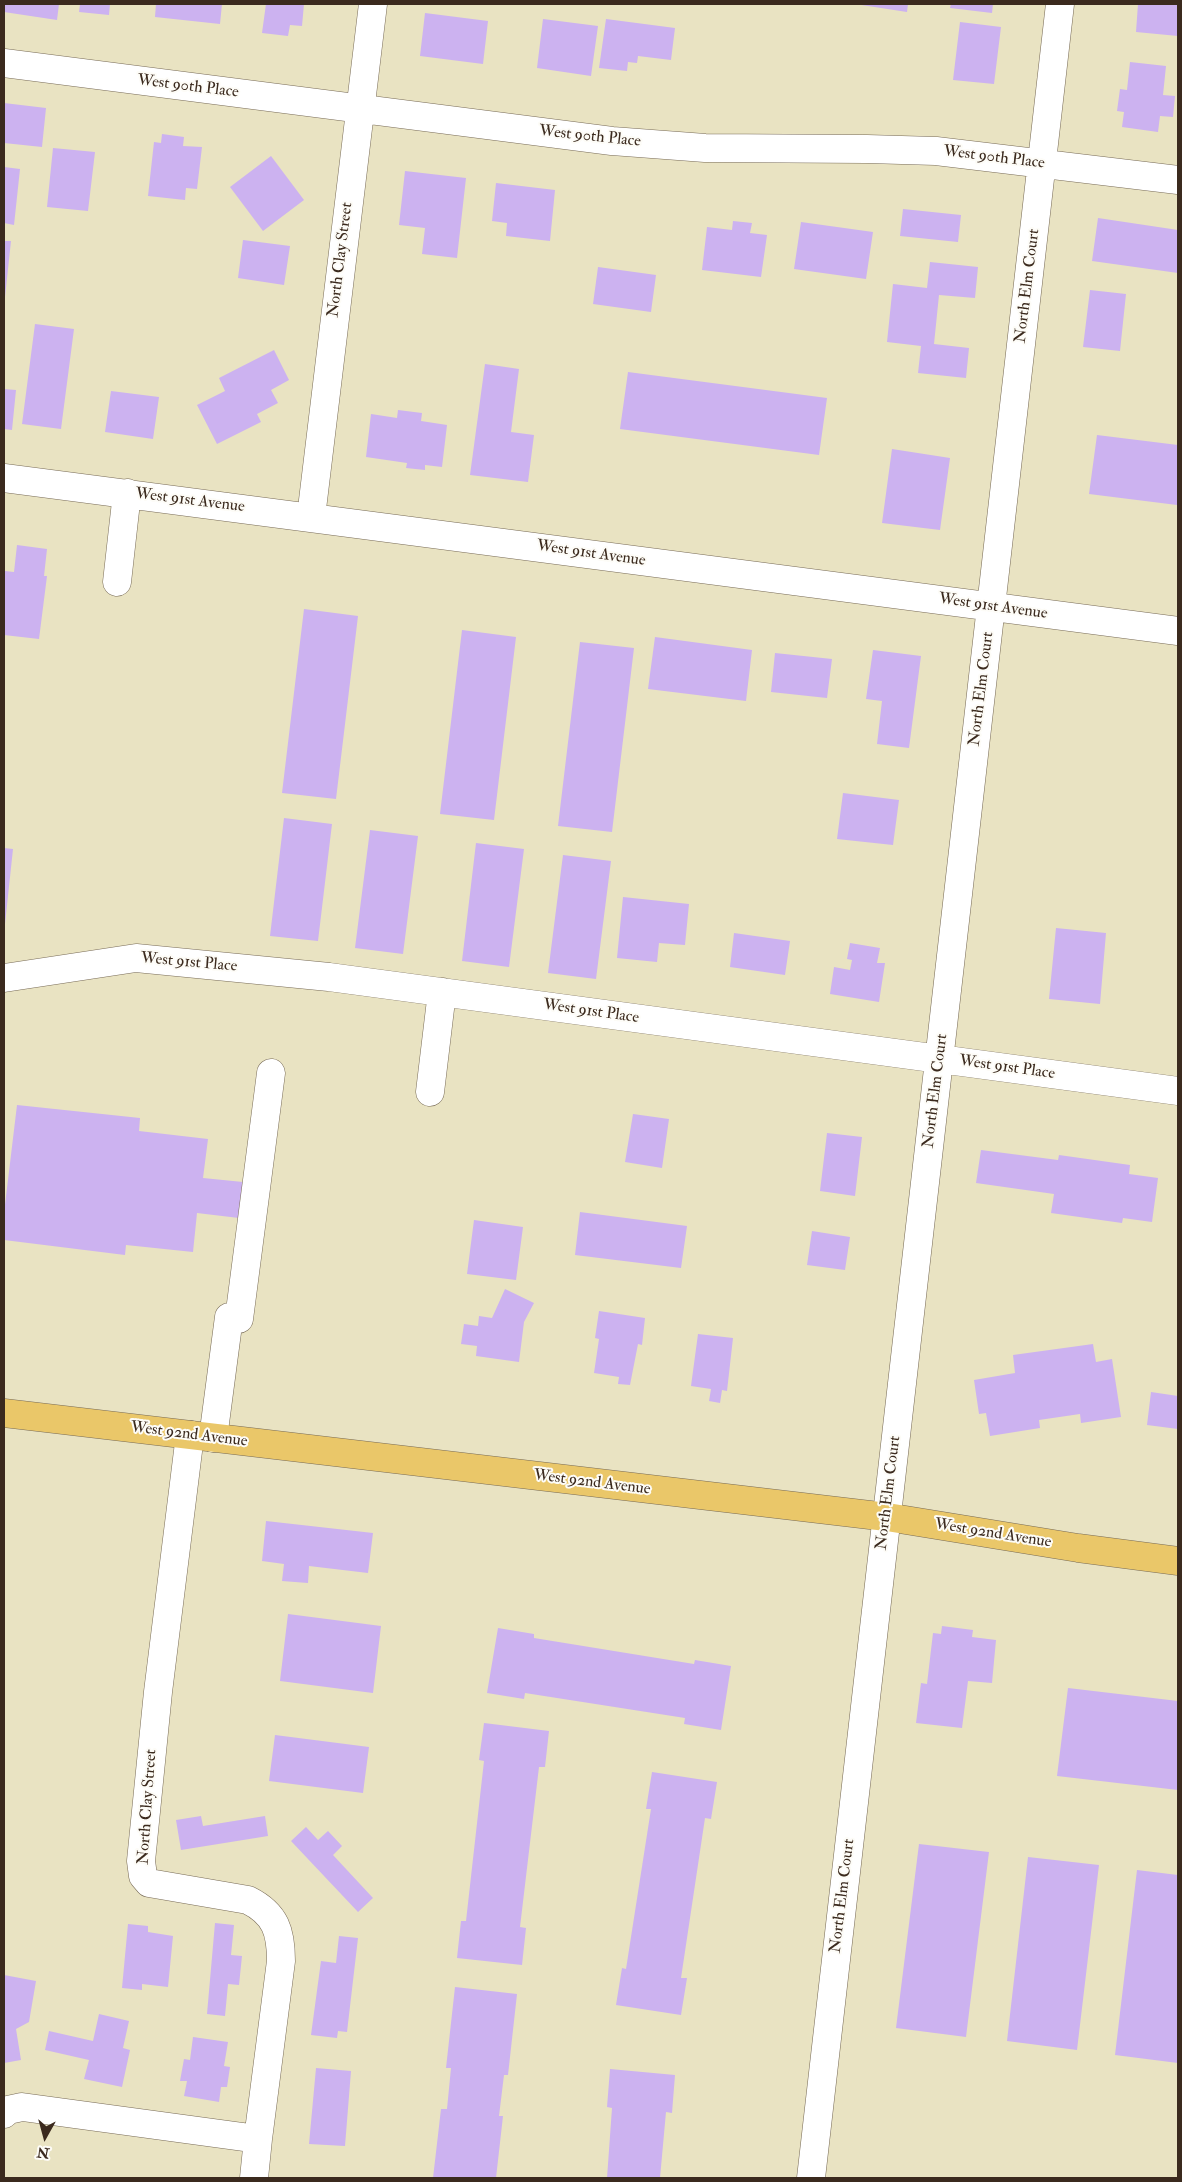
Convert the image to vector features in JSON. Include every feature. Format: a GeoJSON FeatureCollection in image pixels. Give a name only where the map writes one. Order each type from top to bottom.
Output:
{"type":"FeatureCollection","features":[{"type":"Feature","properties":{"kind":"main road","name":"West 92nd Avenue"},"geometry":{"type":"LineString","coordinates":[[4,1413],[887,1517],[1078,1548],[1178,1561]]}},
{"type":"Feature","properties":{"kind":"street","name":"North Clay Street"},"geometry":{"type":"LineString","coordinates":[[310,517],[373,4]]}},
{"type":"Feature","properties":{"kind":"street","name":"North Elm Court"},"geometry":{"type":"LineString","coordinates":[[811,2178],[1060,4]]}},
{"type":"Feature","properties":{"kind":"street","name":"West 90th Place"},"geometry":{"type":"LineString","coordinates":[[4,63],[612,140],[705,148],[867,148],[936,151],[1178,180]]}},
{"type":"Feature","properties":{"kind":"street","name":"West 91st Avenue"},"geometry":{"type":"LineString","coordinates":[[4,478],[1178,631]]}},
{"type":"Feature","properties":{"kind":"street"},"geometry":{"type":"LineString","coordinates":[[117,582],[127,493]]}},
{"type":"Feature","properties":{"kind":"street","name":"West 91st Place"},"geometry":{"type":"LineString","coordinates":[[4,978],[136,958],[329,977],[1178,1091]]}},
{"type":"Feature","properties":{"kind":"street"},"geometry":{"type":"LineString","coordinates":[[430,1092],[442,992]]}},
{"type":"Feature","properties":{"kind":"street"},"geometry":{"type":"LineString","coordinates":[[202,1437],[234,1318],[271,1073]]}},
{"type":"Feature","properties":{"kind":"street","name":"North Clay Street"},"geometry":{"type":"LineString","coordinates":[[202,1437],[158,1692],[141,1861],[143,1876],[149,1883],[248,1900],[263,1908],[276,1926],[281,1944],[281,1962],[254,2178]]}},
{"type":"Feature","properties":{"kind":"street"},"geometry":{"type":"LineString","coordinates":[[4,2114],[8,2110],[22,2107],[258,2139]]}},
{"type":"Feature","properties":{"kind":"building"},"geometry":{"type":"Polygon","coordinates":[[[4,4],[59,4],[57,20],[4,12],[4,4]]]}},
{"type":"Feature","properties":{"kind":"building"},"geometry":{"type":"Polygon","coordinates":[[[80,4],[110,4],[109,15],[79,12],[80,4]]]}},
{"type":"Feature","properties":{"kind":"building"},"geometry":{"type":"Polygon","coordinates":[[[156,4],[222,4],[220,24],[155,17],[156,4]]]}},
{"type":"Feature","properties":{"kind":"building"},"geometry":{"type":"Polygon","coordinates":[[[266,4],[304,4],[302,26],[290,25],[288,36],[262,33],[266,4]]]}},
{"type":"Feature","properties":{"kind":"building"},"geometry":{"type":"Polygon","coordinates":[[[855,4],[908,4],[907,12],[855,4]]]}},
{"type":"Feature","properties":{"kind":"building"},"geometry":{"type":"Polygon","coordinates":[[[951,4],[993,4],[992,13],[950,8],[951,4]]]}},
{"type":"Feature","properties":{"kind":"building"},"geometry":{"type":"Polygon","coordinates":[[[1138,4],[1178,4],[1178,36],[1136,32],[1138,4]]]}},
{"type":"Feature","properties":{"kind":"building"},"geometry":{"type":"Polygon","coordinates":[[[425,13],[488,21],[483,64],[420,56],[425,13]]]}},
{"type":"Feature","properties":{"kind":"building"},"geometry":{"type":"Polygon","coordinates":[[[543,19],[598,26],[591,76],[537,68],[543,19]]]}},
{"type":"Feature","properties":{"kind":"building"},"geometry":{"type":"Polygon","coordinates":[[[606,19],[675,28],[671,60],[638,56],[637,63],[628,62],[627,71],[599,68],[606,19]]]}},
{"type":"Feature","properties":{"kind":"building"},"geometry":{"type":"Polygon","coordinates":[[[960,22],[1001,27],[994,84],[953,80],[960,22]]]}},
{"type":"Feature","properties":{"kind":"building"},"geometry":{"type":"Polygon","coordinates":[[[1130,62],[1166,66],[1163,95],[1175,96],[1173,117],[1160,116],[1158,132],[1122,127],[1124,112],[1117,111],[1120,89],[1127,90],[1130,62]]]}},
{"type":"Feature","properties":{"kind":"building"},"geometry":{"type":"Polygon","coordinates":[[[4,103],[46,108],[42,147],[4,143],[4,103]]]}},
{"type":"Feature","properties":{"kind":"building"},"geometry":{"type":"Polygon","coordinates":[[[162,134],[184,137],[183,146],[202,147],[197,189],[186,188],[185,200],[148,196],[154,142],[161,143],[162,134]]]}},
{"type":"Feature","properties":{"kind":"building"},"geometry":{"type":"Polygon","coordinates":[[[53,148],[95,152],[88,211],[47,207],[53,148]]]}},
{"type":"Feature","properties":{"kind":"building"},"geometry":{"type":"Polygon","coordinates":[[[271,156],[304,200],[263,231],[230,187],[271,156]]]}},
{"type":"Feature","properties":{"kind":"building"},"geometry":{"type":"Polygon","coordinates":[[[4,167],[20,169],[14,225],[4,223],[4,167]]]}},
{"type":"Feature","properties":{"kind":"building"},"geometry":{"type":"Polygon","coordinates":[[[405,171],[466,178],[457,258],[422,254],[425,228],[399,225],[405,171]]]}},
{"type":"Feature","properties":{"kind":"building"},"geometry":{"type":"Polygon","coordinates":[[[496,183],[555,190],[550,241],[506,236],[507,223],[492,221],[496,183]]]}},
{"type":"Feature","properties":{"kind":"building"},"geometry":{"type":"Polygon","coordinates":[[[903,209],[961,215],[958,242],[900,236],[903,209]]]}},
{"type":"Feature","properties":{"kind":"building"},"geometry":{"type":"Polygon","coordinates":[[[1098,218],[1178,230],[1178,273],[1092,261],[1098,218]]]}},
{"type":"Feature","properties":{"kind":"building"},"geometry":{"type":"Polygon","coordinates":[[[733,221],[752,223],[750,233],[767,235],[761,277],[702,270],[707,227],[732,230],[733,221]]]}},
{"type":"Feature","properties":{"kind":"building"},"geometry":{"type":"Polygon","coordinates":[[[801,222],[873,232],[866,279],[794,269],[801,222]]]}},
{"type":"Feature","properties":{"kind":"building"},"geometry":{"type":"Polygon","coordinates":[[[243,240],[290,246],[284,285],[238,278],[243,240]]]}},
{"type":"Feature","properties":{"kind":"building"},"geometry":{"type":"Polygon","coordinates":[[[4,241],[11,241],[5,297],[4,297],[4,241]]]}},
{"type":"Feature","properties":{"kind":"building"},"geometry":{"type":"Polygon","coordinates":[[[930,262],[978,267],[975,298],[939,295],[934,344],[969,348],[966,378],[918,373],[921,346],[887,342],[893,284],[927,288],[930,262]]]}},
{"type":"Feature","properties":{"kind":"building"},"geometry":{"type":"Polygon","coordinates":[[[598,267],[656,275],[651,312],[593,304],[598,267]]]}},
{"type":"Feature","properties":{"kind":"building"},"geometry":{"type":"Polygon","coordinates":[[[1090,290],[1126,294],[1120,351],[1083,347],[1090,290]]]}},
{"type":"Feature","properties":{"kind":"building"},"geometry":{"type":"Polygon","coordinates":[[[35,324],[74,329],[61,429],[22,424],[35,324]]]}},
{"type":"Feature","properties":{"kind":"building"},"geometry":{"type":"Polygon","coordinates":[[[274,350],[289,380],[271,390],[278,403],[257,414],[261,422],[217,444],[197,405],[225,391],[219,378],[274,350]]]}},
{"type":"Feature","properties":{"kind":"building"},"geometry":{"type":"Polygon","coordinates":[[[485,364],[519,369],[511,432],[534,435],[528,482],[470,475],[485,364]]]}},
{"type":"Feature","properties":{"kind":"building"},"geometry":{"type":"Polygon","coordinates":[[[628,372],[827,398],[819,455],[620,429],[628,372]]]}},
{"type":"Feature","properties":{"kind":"building"},"geometry":{"type":"Polygon","coordinates":[[[4,389],[16,390],[12,430],[4,429],[4,389]]]}},
{"type":"Feature","properties":{"kind":"building"},"geometry":{"type":"Polygon","coordinates":[[[111,391],[159,397],[153,439],[105,432],[111,391]]]}},
{"type":"Feature","properties":{"kind":"building"},"geometry":{"type":"Polygon","coordinates":[[[398,410],[422,413],[421,421],[447,425],[442,467],[425,465],[425,470],[406,468],[407,463],[366,457],[371,414],[397,418],[398,410]]]}},
{"type":"Feature","properties":{"kind":"building"},"geometry":{"type":"Polygon","coordinates":[[[1097,435],[1178,445],[1177,505],[1089,494],[1097,435]]]}},
{"type":"Feature","properties":{"kind":"building"},"geometry":{"type":"Polygon","coordinates":[[[892,449],[950,458],[940,530],[882,523],[892,449]]]}},
{"type":"Feature","properties":{"kind":"building"},"geometry":{"type":"Polygon","coordinates":[[[17,545],[47,549],[44,576],[47,576],[39,639],[4,635],[5,571],[14,572],[17,545]]]}},
{"type":"Feature","properties":{"kind":"building"},"geometry":{"type":"Polygon","coordinates":[[[304,609],[358,616],[336,799],[282,793],[304,609]]]}},
{"type":"Feature","properties":{"kind":"building"},"geometry":{"type":"Polygon","coordinates":[[[462,630],[516,637],[494,820],[440,814],[462,630]]]}},
{"type":"Feature","properties":{"kind":"building"},"geometry":{"type":"Polygon","coordinates":[[[655,637],[752,650],[746,701],[648,689],[655,637]]]}},
{"type":"Feature","properties":{"kind":"building"},"geometry":{"type":"Polygon","coordinates":[[[580,642],[634,648],[612,832],[558,826],[580,642]]]}},
{"type":"Feature","properties":{"kind":"building"},"geometry":{"type":"Polygon","coordinates":[[[873,650],[921,656],[909,748],[877,744],[882,701],[866,699],[873,650]]]}},
{"type":"Feature","properties":{"kind":"building"},"geometry":{"type":"Polygon","coordinates":[[[775,653],[832,659],[827,698],[771,692],[775,653]]]}},
{"type":"Feature","properties":{"kind":"building"},"geometry":{"type":"Polygon","coordinates":[[[843,793],[899,800],[893,845],[837,839],[843,793]]]}},
{"type":"Feature","properties":{"kind":"building"},"geometry":{"type":"Polygon","coordinates":[[[284,818],[332,824],[318,941],[270,936],[284,818]]]}},
{"type":"Feature","properties":{"kind":"building"},"geometry":{"type":"Polygon","coordinates":[[[370,830],[418,836],[403,954],[355,948],[370,830]]]}},
{"type":"Feature","properties":{"kind":"building"},"geometry":{"type":"Polygon","coordinates":[[[476,843],[524,849],[509,967],[462,961],[476,843]]]}},
{"type":"Feature","properties":{"kind":"building"},"geometry":{"type":"Polygon","coordinates":[[[4,848],[13,849],[5,924],[4,924],[4,848]]]}},
{"type":"Feature","properties":{"kind":"building"},"geometry":{"type":"Polygon","coordinates":[[[563,855],[611,861],[596,979],[548,973],[563,855]]]}},
{"type":"Feature","properties":{"kind":"building"},"geometry":{"type":"Polygon","coordinates":[[[623,897],[689,904],[685,945],[659,943],[657,962],[617,958],[623,897]]]}},
{"type":"Feature","properties":{"kind":"building"},"geometry":{"type":"Polygon","coordinates":[[[1056,928],[1106,933],[1100,1004],[1049,999],[1056,928]]]}},
{"type":"Feature","properties":{"kind":"building"},"geometry":{"type":"Polygon","coordinates":[[[734,933],[790,941],[785,975],[730,967],[734,933]]]}},
{"type":"Feature","properties":{"kind":"building"},"geometry":{"type":"Polygon","coordinates":[[[850,943],[880,948],[877,963],[885,963],[879,1002],[830,994],[834,967],[850,970],[852,960],[847,959],[850,943]]]}},
{"type":"Feature","properties":{"kind":"building"},"geometry":{"type":"Polygon","coordinates":[[[17,1105],[140,1118],[139,1131],[208,1139],[203,1178],[243,1182],[239,1218],[197,1213],[193,1252],[126,1245],[125,1255],[4,1240],[4,1213],[17,1105]]]}},
{"type":"Feature","properties":{"kind":"building"},"geometry":{"type":"Polygon","coordinates":[[[633,1114],[669,1119],[662,1168],[625,1162],[633,1114]]]}},
{"type":"Feature","properties":{"kind":"building"},"geometry":{"type":"Polygon","coordinates":[[[827,1133],[862,1137],[855,1196],[820,1191],[827,1133]]]}},
{"type":"Feature","properties":{"kind":"building"},"geometry":{"type":"Polygon","coordinates":[[[981,1150],[1058,1160],[1059,1155],[1130,1165],[1129,1174],[1158,1178],[1152,1222],[1123,1218],[1122,1223],[1051,1213],[1054,1194],[976,1183],[981,1150]]]}},
{"type":"Feature","properties":{"kind":"building"},"geometry":{"type":"Polygon","coordinates":[[[580,1212],[687,1226],[681,1268],[575,1255],[580,1212]]]}},
{"type":"Feature","properties":{"kind":"building"},"geometry":{"type":"Polygon","coordinates":[[[474,1220],[523,1227],[516,1280],[467,1274],[474,1220]]]}},
{"type":"Feature","properties":{"kind":"building"},"geometry":{"type":"Polygon","coordinates":[[[812,1231],[850,1237],[845,1270],[807,1265],[812,1231]]]}},
{"type":"Feature","properties":{"kind":"building"},"geometry":{"type":"Polygon","coordinates":[[[505,1289],[534,1303],[524,1322],[519,1362],[476,1356],[477,1346],[461,1344],[464,1324],[478,1326],[479,1316],[492,1318],[505,1289]]]}},
{"type":"Feature","properties":{"kind":"building"},"geometry":{"type":"Polygon","coordinates":[[[599,1311],[645,1318],[642,1345],[638,1344],[630,1385],[618,1384],[619,1377],[594,1373],[599,1339],[595,1338],[599,1311]]]}},
{"type":"Feature","properties":{"kind":"building"},"geometry":{"type":"Polygon","coordinates":[[[698,1334],[733,1338],[727,1391],[722,1390],[720,1403],[709,1401],[711,1389],[691,1386],[698,1334]]]}},
{"type":"Feature","properties":{"kind":"building"},"geometry":{"type":"Polygon","coordinates":[[[1093,1344],[1096,1362],[1112,1359],[1121,1417],[1081,1423],[1080,1414],[1039,1420],[1040,1428],[990,1436],[986,1413],[979,1414],[974,1380],[1015,1373],[1013,1355],[1093,1344]]]}},
{"type":"Feature","properties":{"kind":"building"},"geometry":{"type":"Polygon","coordinates":[[[1151,1392],[1178,1396],[1178,1429],[1147,1425],[1151,1392]]]}},
{"type":"Feature","properties":{"kind":"building"},"geometry":{"type":"Polygon","coordinates":[[[266,1521],[373,1533],[368,1573],[309,1566],[308,1583],[282,1581],[284,1564],[262,1561],[266,1521]]]}},
{"type":"Feature","properties":{"kind":"building"},"geometry":{"type":"Polygon","coordinates":[[[288,1614],[381,1626],[373,1693],[280,1681],[288,1614]]]}},
{"type":"Feature","properties":{"kind":"building"},"geometry":{"type":"Polygon","coordinates":[[[942,1626],[973,1630],[972,1637],[996,1640],[992,1683],[968,1681],[962,1728],[916,1723],[921,1683],[927,1684],[933,1633],[941,1634],[942,1626]]]}},
{"type":"Feature","properties":{"kind":"building"},"geometry":{"type":"Polygon","coordinates":[[[498,1628],[534,1634],[534,1638],[694,1664],[695,1660],[731,1666],[721,1730],[684,1724],[685,1718],[525,1693],[524,1699],[487,1693],[498,1628]]]}},
{"type":"Feature","properties":{"kind":"building"},"geometry":{"type":"Polygon","coordinates":[[[1068,1688],[1178,1701],[1178,1790],[1057,1776],[1068,1688]]]}},
{"type":"Feature","properties":{"kind":"building"},"geometry":{"type":"Polygon","coordinates":[[[484,1723],[549,1731],[545,1767],[539,1767],[520,1927],[526,1928],[522,1965],[457,1958],[461,1921],[466,1921],[484,1761],[479,1760],[484,1723]]]}},
{"type":"Feature","properties":{"kind":"building"},"geometry":{"type":"Polygon","coordinates":[[[275,1735],[369,1747],[363,1793],[269,1781],[275,1735]]]}},
{"type":"Feature","properties":{"kind":"building"},"geometry":{"type":"Polygon","coordinates":[[[652,1772],[717,1782],[711,1819],[705,1818],[681,1978],[687,1978],[681,2015],[616,2005],[622,1968],[626,1969],[651,1809],[646,1809],[652,1772]]]}},
{"type":"Feature","properties":{"kind":"building"},"geometry":{"type":"Polygon","coordinates":[[[201,1816],[203,1826],[265,1816],[268,1836],[181,1850],[176,1820],[201,1816]]]}},
{"type":"Feature","properties":{"kind":"building"},"geometry":{"type":"Polygon","coordinates":[[[306,1827],[318,1840],[328,1831],[342,1846],[333,1855],[373,1898],[358,1912],[291,1841],[306,1827]]]}},
{"type":"Feature","properties":{"kind":"building"},"geometry":{"type":"Polygon","coordinates":[[[919,1844],[989,1852],[966,2037],[896,2028],[919,1844]]]}},
{"type":"Feature","properties":{"kind":"building"},"geometry":{"type":"Polygon","coordinates":[[[1028,1857],[1099,1865],[1077,2050],[1007,2041],[1028,1857]]]}},
{"type":"Feature","properties":{"kind":"building"},"geometry":{"type":"Polygon","coordinates":[[[1137,1870],[1178,1875],[1178,2063],[1115,2055],[1137,1870]]]}},
{"type":"Feature","properties":{"kind":"building"},"geometry":{"type":"Polygon","coordinates":[[[215,1923],[234,1925],[231,1955],[242,1956],[239,1985],[228,1984],[225,2016],[207,2014],[215,1923]]]}},
{"type":"Feature","properties":{"kind":"building"},"geometry":{"type":"Polygon","coordinates":[[[128,1924],[148,1926],[148,1932],[173,1936],[168,1987],[142,1984],[142,1990],[122,1988],[128,1924]]]}},
{"type":"Feature","properties":{"kind":"building"},"geometry":{"type":"Polygon","coordinates":[[[339,1936],[358,1938],[347,2032],[338,2031],[337,2038],[311,2035],[321,1961],[336,1963],[339,1936]]]}},
{"type":"Feature","properties":{"kind":"building"},"geometry":{"type":"Polygon","coordinates":[[[4,1975],[36,1981],[29,2022],[16,2029],[21,2060],[4,2063],[4,1975]]]}},
{"type":"Feature","properties":{"kind":"building"},"geometry":{"type":"Polygon","coordinates":[[[455,1987],[517,1994],[508,2075],[504,2075],[499,2116],[503,2116],[496,2178],[433,2178],[441,2109],[447,2109],[451,2068],[446,2068],[455,1987]]]}},
{"type":"Feature","properties":{"kind":"building"},"geometry":{"type":"Polygon","coordinates":[[[99,2014],[129,2021],[123,2048],[130,2050],[122,2087],[84,2079],[89,2060],[45,2050],[49,2031],[93,2041],[99,2014]]]}},
{"type":"Feature","properties":{"kind":"building"},"geometry":{"type":"Polygon","coordinates":[[[193,2037],[228,2042],[224,2066],[230,2067],[227,2087],[221,2087],[219,2102],[184,2096],[187,2081],[180,2081],[184,2059],[190,2060],[193,2037]]]}},
{"type":"Feature","properties":{"kind":"building"},"geometry":{"type":"Polygon","coordinates":[[[316,2068],[351,2071],[345,2146],[309,2144],[316,2068]]]}},
{"type":"Feature","properties":{"kind":"building"},"geometry":{"type":"Polygon","coordinates":[[[610,2069],[675,2075],[672,2113],[666,2112],[660,2178],[607,2178],[612,2108],[607,2107],[610,2069]]]}}]}
